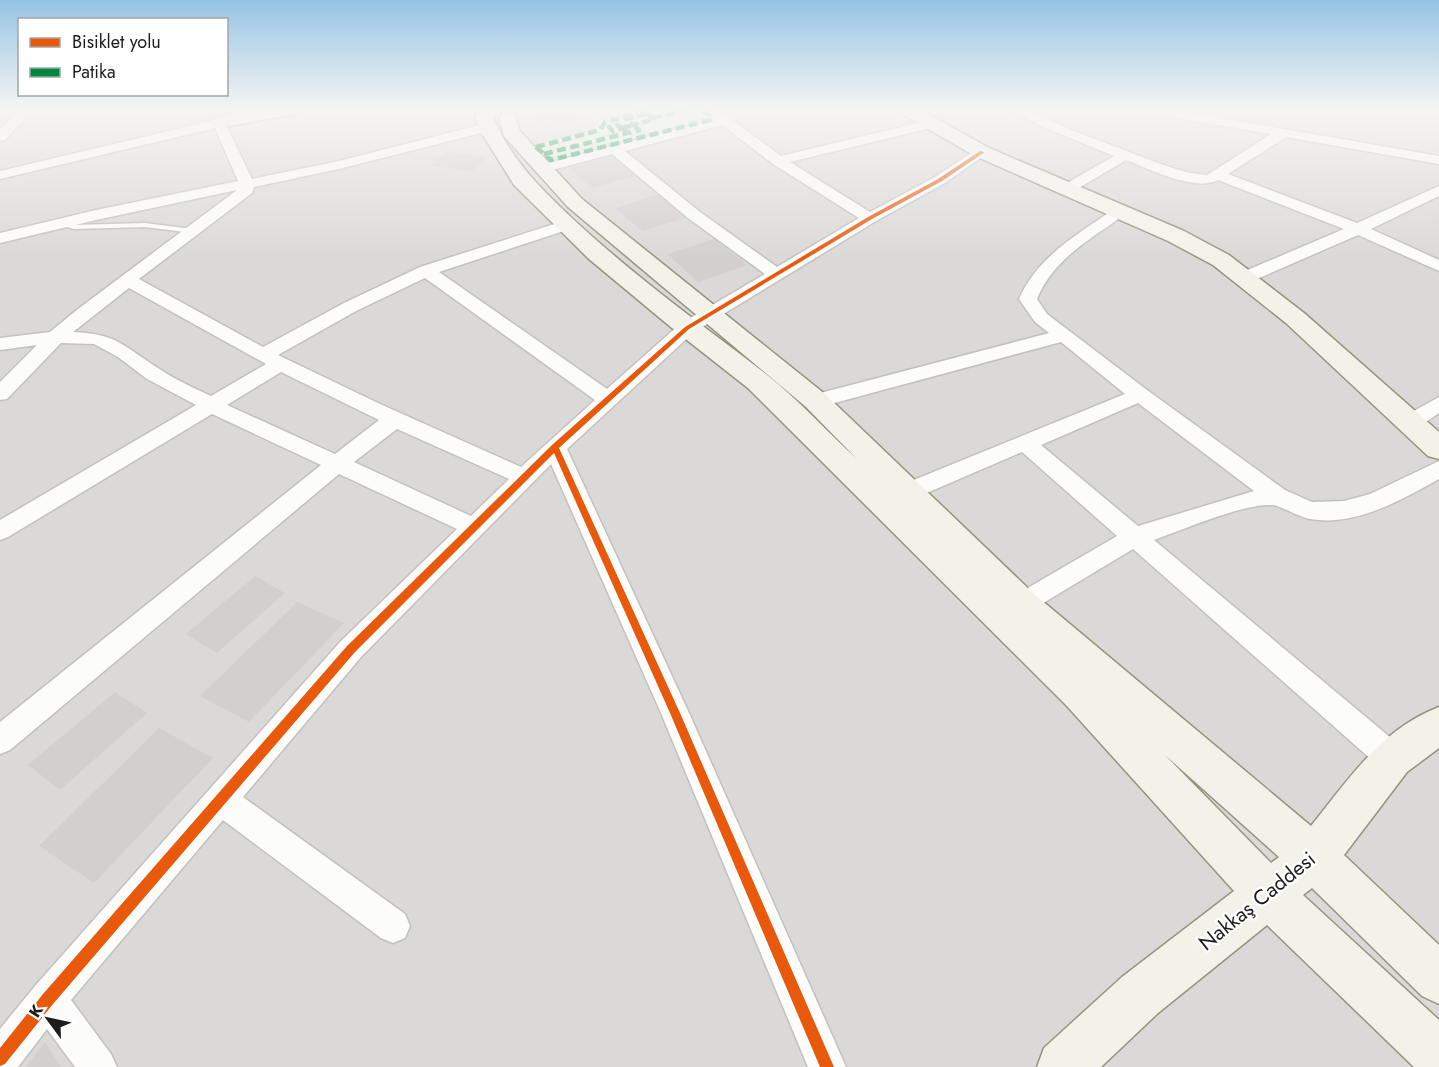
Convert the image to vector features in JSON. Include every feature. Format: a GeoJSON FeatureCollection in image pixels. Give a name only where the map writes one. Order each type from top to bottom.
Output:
{"type":"FeatureCollection","features":[{"type":"Feature","properties":{"kind":"main road"},"geometry":{"type":"LineString","coordinates":[[513,160],[521,181],[597,254],[816,400],[1021,604],[1314,858],[1439,979]]}},
{"type":"Feature","properties":{"kind":"main road"},"geometry":{"type":"LineString","coordinates":[[537,160],[575,203],[1080,693],[1268,894],[1439,1055]]}},
{"type":"Feature","properties":{"kind":"main road"},"geometry":{"type":"LineString","coordinates":[[998,160],[1176,236],[1212,255],[1295,318],[1439,449]]}},
{"type":"Feature","properties":{"kind":"main road","name":"Nakkaş Caddesi"},"geometry":{"type":"LineString","coordinates":[[1063,1067],[1140,995],[1314,858],[1392,758],[1439,726]]}},
{"type":"Feature","properties":{"kind":"street"},"geometry":{"type":"LineString","coordinates":[[0,175],[58,160]]}},
{"type":"Feature","properties":{"kind":"street"},"geometry":{"type":"LineString","coordinates":[[0,394],[56,337],[247,190],[239,160]]}},
{"type":"Feature","properties":{"kind":"street"},"geometry":{"type":"LineString","coordinates":[[0,238],[356,160]]}},
{"type":"Feature","properties":{"kind":"street"},"geometry":{"type":"LineString","coordinates":[[545,168],[575,160]]}},
{"type":"Feature","properties":{"kind":"street"},"geometry":{"type":"LineString","coordinates":[[627,160],[694,214],[776,274]]}},
{"type":"Feature","properties":{"kind":"street"},"geometry":{"type":"LineString","coordinates":[[778,161],[783,160]]}},
{"type":"Feature","properties":{"kind":"street"},"geometry":{"type":"LineString","coordinates":[[0,1059],[48,999],[351,649],[555,447],[698,321],[971,160]]}},
{"type":"Feature","properties":{"kind":"street"},"geometry":{"type":"LineString","coordinates":[[1067,189],[1117,160]]}},
{"type":"Feature","properties":{"kind":"street"},"geometry":{"type":"LineString","coordinates":[[1140,160],[1192,177],[1210,179],[1240,160]]}},
{"type":"Feature","properties":{"kind":"street"},"geometry":{"type":"LineString","coordinates":[[778,161],[870,218]]}},
{"type":"Feature","properties":{"kind":"street"},"geometry":{"type":"LineString","coordinates":[[1216,175],[1358,229],[1439,266]]}},
{"type":"Feature","properties":{"kind":"street"},"geometry":{"type":"LineString","coordinates":[[1244,278],[1358,229],[1439,190]]}},
{"type":"Feature","properties":{"kind":"street"},"geometry":{"type":"LineString","coordinates":[[1119,212],[1048,264],[1032,283],[1028,299],[1041,318],[1140,395],[1277,496],[1312,511],[1333,511],[1389,495],[1439,469]]}},
{"type":"Feature","properties":{"kind":"street"},"geometry":{"type":"LineString","coordinates":[[0,531],[213,406],[273,359],[350,307],[426,271],[567,225]]}},
{"type":"Feature","properties":{"kind":"street"},"geometry":{"type":"LineString","coordinates":[[426,271],[608,399]]}},
{"type":"Feature","properties":{"kind":"street"},"geometry":{"type":"LineString","coordinates":[[128,280],[273,359],[394,420],[524,477]]}},
{"type":"Feature","properties":{"kind":"street"},"geometry":{"type":"LineString","coordinates":[[816,400],[1064,335]]}},
{"type":"Feature","properties":{"kind":"street"},"geometry":{"type":"LineString","coordinates":[[0,344],[56,337],[99,339],[125,353],[154,375],[213,406],[339,462],[474,527]]}},
{"type":"Feature","properties":{"kind":"street"},"geometry":{"type":"LineString","coordinates":[[907,492],[1140,395]]}},
{"type":"Feature","properties":{"kind":"street"},"geometry":{"type":"LineString","coordinates":[[1410,422],[1439,404]]}},
{"type":"Feature","properties":{"kind":"street"},"geometry":{"type":"LineString","coordinates":[[0,740],[339,462],[394,420]]}},
{"type":"Feature","properties":{"kind":"street"},"geometry":{"type":"LineString","coordinates":[[1025,443],[1392,758]]}},
{"type":"Feature","properties":{"kind":"street"},"geometry":{"type":"LineString","coordinates":[[555,447],[675,713],[827,1067]]}},
{"type":"Feature","properties":{"kind":"street"},"geometry":{"type":"LineString","coordinates":[[1021,604],[1134,537],[1245,500],[1277,496]]}},
{"type":"Feature","properties":{"kind":"street"},"geometry":{"type":"LineString","coordinates":[[220,799],[393,926]]}},
{"type":"Feature","properties":{"kind":"street"},"geometry":{"type":"LineString","coordinates":[[48,999],[98,1067]]}},
{"type":"Feature","properties":{"kind":"lane"},"geometry":{"type":"LineString","coordinates":[[63,223],[74,227],[145,225],[192,231]]}},
{"type":"Feature","properties":{"kind":"shaded area"},"geometry":{"type":"Polygon","coordinates":[[[0,160],[1439,160],[1439,1067],[0,1067],[0,160]]]}},
{"type":"Feature","properties":{"kind":"building"},"geometry":{"type":"Polygon","coordinates":[[[429,160],[484,160],[473,171],[431,166],[436,161],[429,160]]]}},
{"type":"Feature","properties":{"kind":"building"},"geometry":{"type":"Polygon","coordinates":[[[598,160],[617,160],[636,176],[592,188],[569,168],[598,160]]]}},
{"type":"Feature","properties":{"kind":"building"},"geometry":{"type":"Polygon","coordinates":[[[660,194],[688,217],[642,231],[615,208],[660,194]]]}},
{"type":"Feature","properties":{"kind":"building"},"geometry":{"type":"Polygon","coordinates":[[[714,239],[747,265],[698,282],[667,254],[714,239]]]}},
{"type":"Feature","properties":{"kind":"building"},"geometry":{"type":"Polygon","coordinates":[[[255,576],[285,593],[217,653],[186,634],[255,576]]]}},
{"type":"Feature","properties":{"kind":"building"},"geometry":{"type":"Polygon","coordinates":[[[297,602],[344,623],[249,722],[200,696],[297,602]]]}},
{"type":"Feature","properties":{"kind":"building"},"geometry":{"type":"Polygon","coordinates":[[[115,692],[147,713],[60,790],[28,765],[115,692]]]}},
{"type":"Feature","properties":{"kind":"building"},"geometry":{"type":"Polygon","coordinates":[[[159,728],[213,758],[94,883],[39,846],[159,728]]]}},
{"type":"Feature","properties":{"kind":"building"},"geometry":{"type":"Polygon","coordinates":[[[45,1042],[61,1067],[26,1067],[45,1042]]]}},
{"type":"Feature","properties":{"kind":"cycle path"},"geometry":{"type":"LineString","coordinates":[[0,1059],[48,999],[351,649],[555,447],[687,328],[870,218],[940,180],[970,160]]}},
{"type":"Feature","properties":{"kind":"cycle path"},"geometry":{"type":"LineString","coordinates":[[555,447],[675,713],[827,1067]]}}]}
